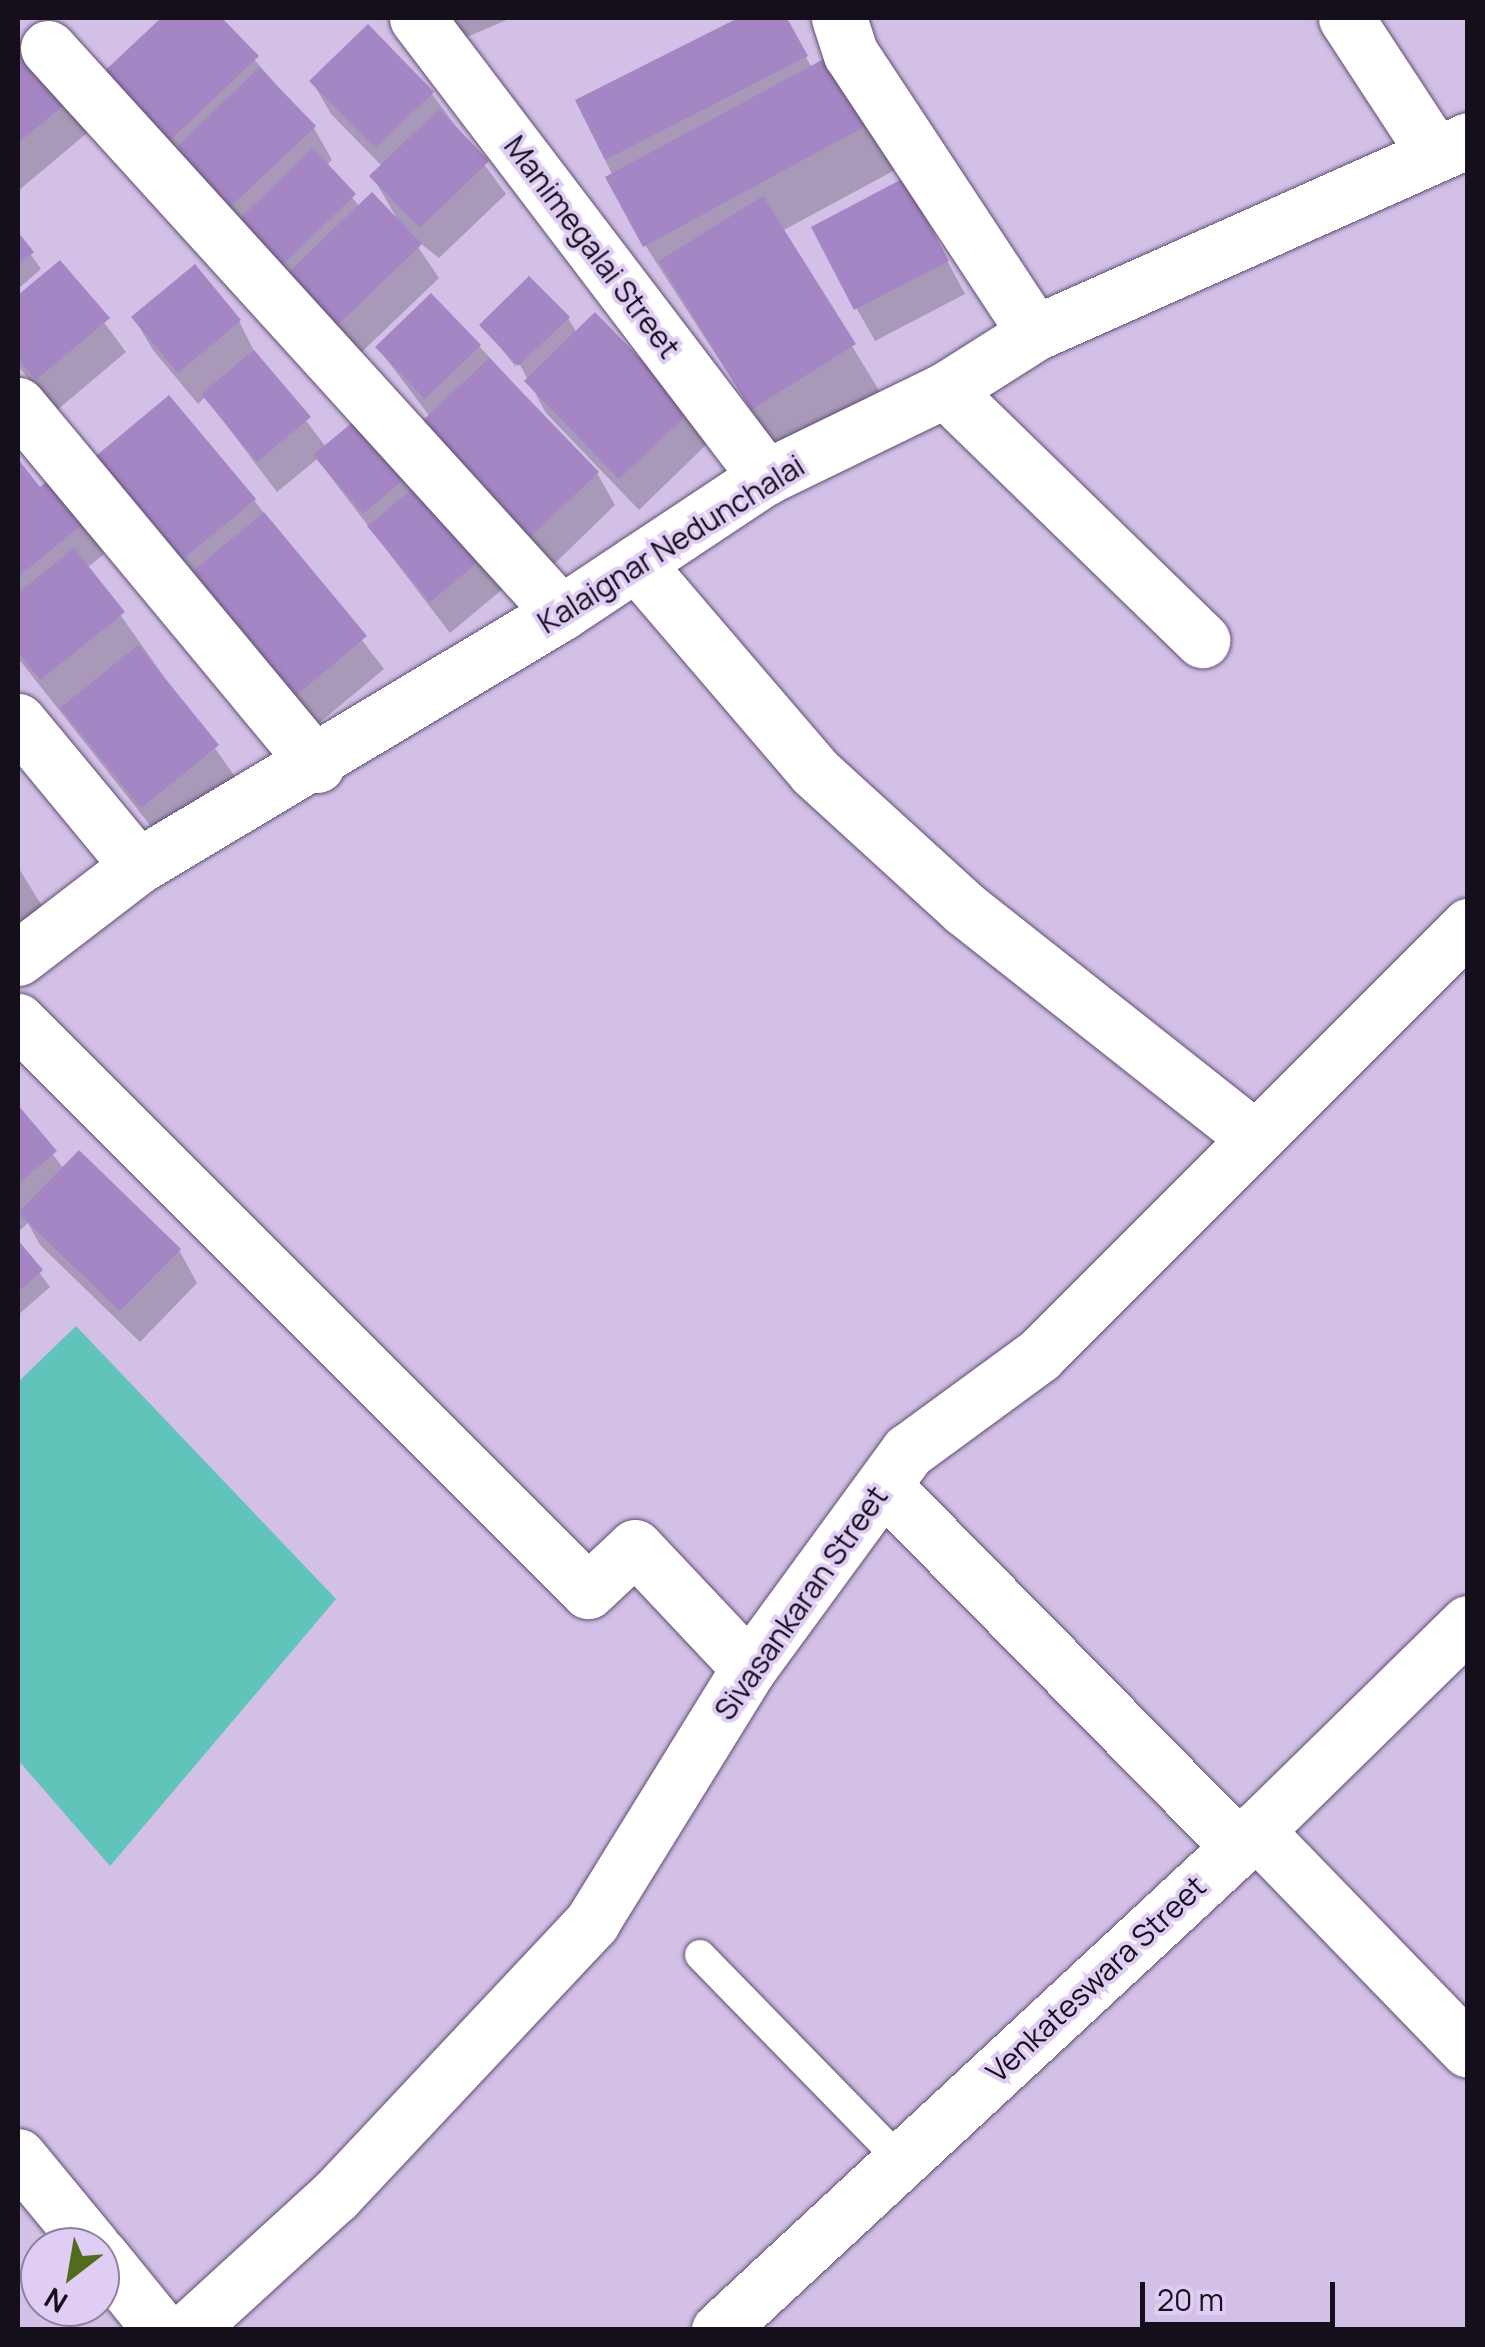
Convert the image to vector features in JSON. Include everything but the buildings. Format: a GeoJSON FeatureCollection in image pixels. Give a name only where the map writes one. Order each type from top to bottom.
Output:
{"type":"FeatureCollection","features":[{"type":"Feature","properties":{"kind":"street","name":"Manimegalai Street"},"geometry":{"type":"LineString","coordinates":[[417,18],[766,477]]}},
{"type":"Feature","properties":{"kind":"street"},"geometry":{"type":"LineString","coordinates":[[838,18],[851,54],[1034,333]]}},
{"type":"Feature","properties":{"kind":"street"},"geometry":{"type":"LineString","coordinates":[[1346,18],[1451,147]]}},
{"type":"Feature","properties":{"kind":"street"},"geometry":{"type":"LineString","coordinates":[[48,48],[561,614]]}},
{"type":"Feature","properties":{"kind":"street","name":"Kalaignar Nedunchalai"},"geometry":{"type":"LineString","coordinates":[[18,958],[138,866],[317,764],[561,614],[766,477],[945,390],[1034,333],[1451,147]]}},
{"type":"Feature","properties":{"kind":"street"},"geometry":{"type":"LineString","coordinates":[[945,390],[1202,640]]}},
{"type":"Feature","properties":{"kind":"street"},"geometry":{"type":"LineString","coordinates":[[18,405],[317,764]]}},
{"type":"Feature","properties":{"kind":"street"},"geometry":{"type":"LineString","coordinates":[[636,563],[815,772],[964,910],[1254,1137]]}},
{"type":"Feature","properties":{"kind":"street"},"geometry":{"type":"LineString","coordinates":[[18,721],[138,866]]}},
{"type":"Feature","properties":{"kind":"street","name":"Sivasankaran Street"},"geometry":{"type":"LineString","coordinates":[[188,2330],[335,2196],[592,1922],[750,1668],[908,1450],[1040,1355],[1468,926]]}},
{"type":"Feature","properties":{"kind":"street"},"geometry":{"type":"LineString","coordinates":[[18,1021],[588,1591],[634,1546],[750,1668]]}},
{"type":"Feature","properties":{"kind":"street"},"geometry":{"type":"LineString","coordinates":[[884,1486],[1468,2050]]}},
{"type":"Feature","properties":{"kind":"street","name":"Venkateswara Street"},"geometry":{"type":"LineString","coordinates":[[719,2330],[1247,1839],[1468,1623]]}},
{"type":"Feature","properties":{"kind":"street"},"geometry":{"type":"LineString","coordinates":[[18,2156],[77,2227]]}},
{"type":"Feature","properties":{"kind":"street"},"geometry":{"type":"LineString","coordinates":[[120,2280],[161,2330]]}},
{"type":"Feature","properties":{"kind":"lane"},"geometry":{"type":"LineString","coordinates":[[700,1955],[900,2161]]}},
{"type":"Feature","properties":{"kind":"shaded area"},"geometry":{"type":"Polygon","coordinates":[[[76,1326],[336,1599],[110,1866],[18,1760],[18,1382],[76,1326]]]}}]}
